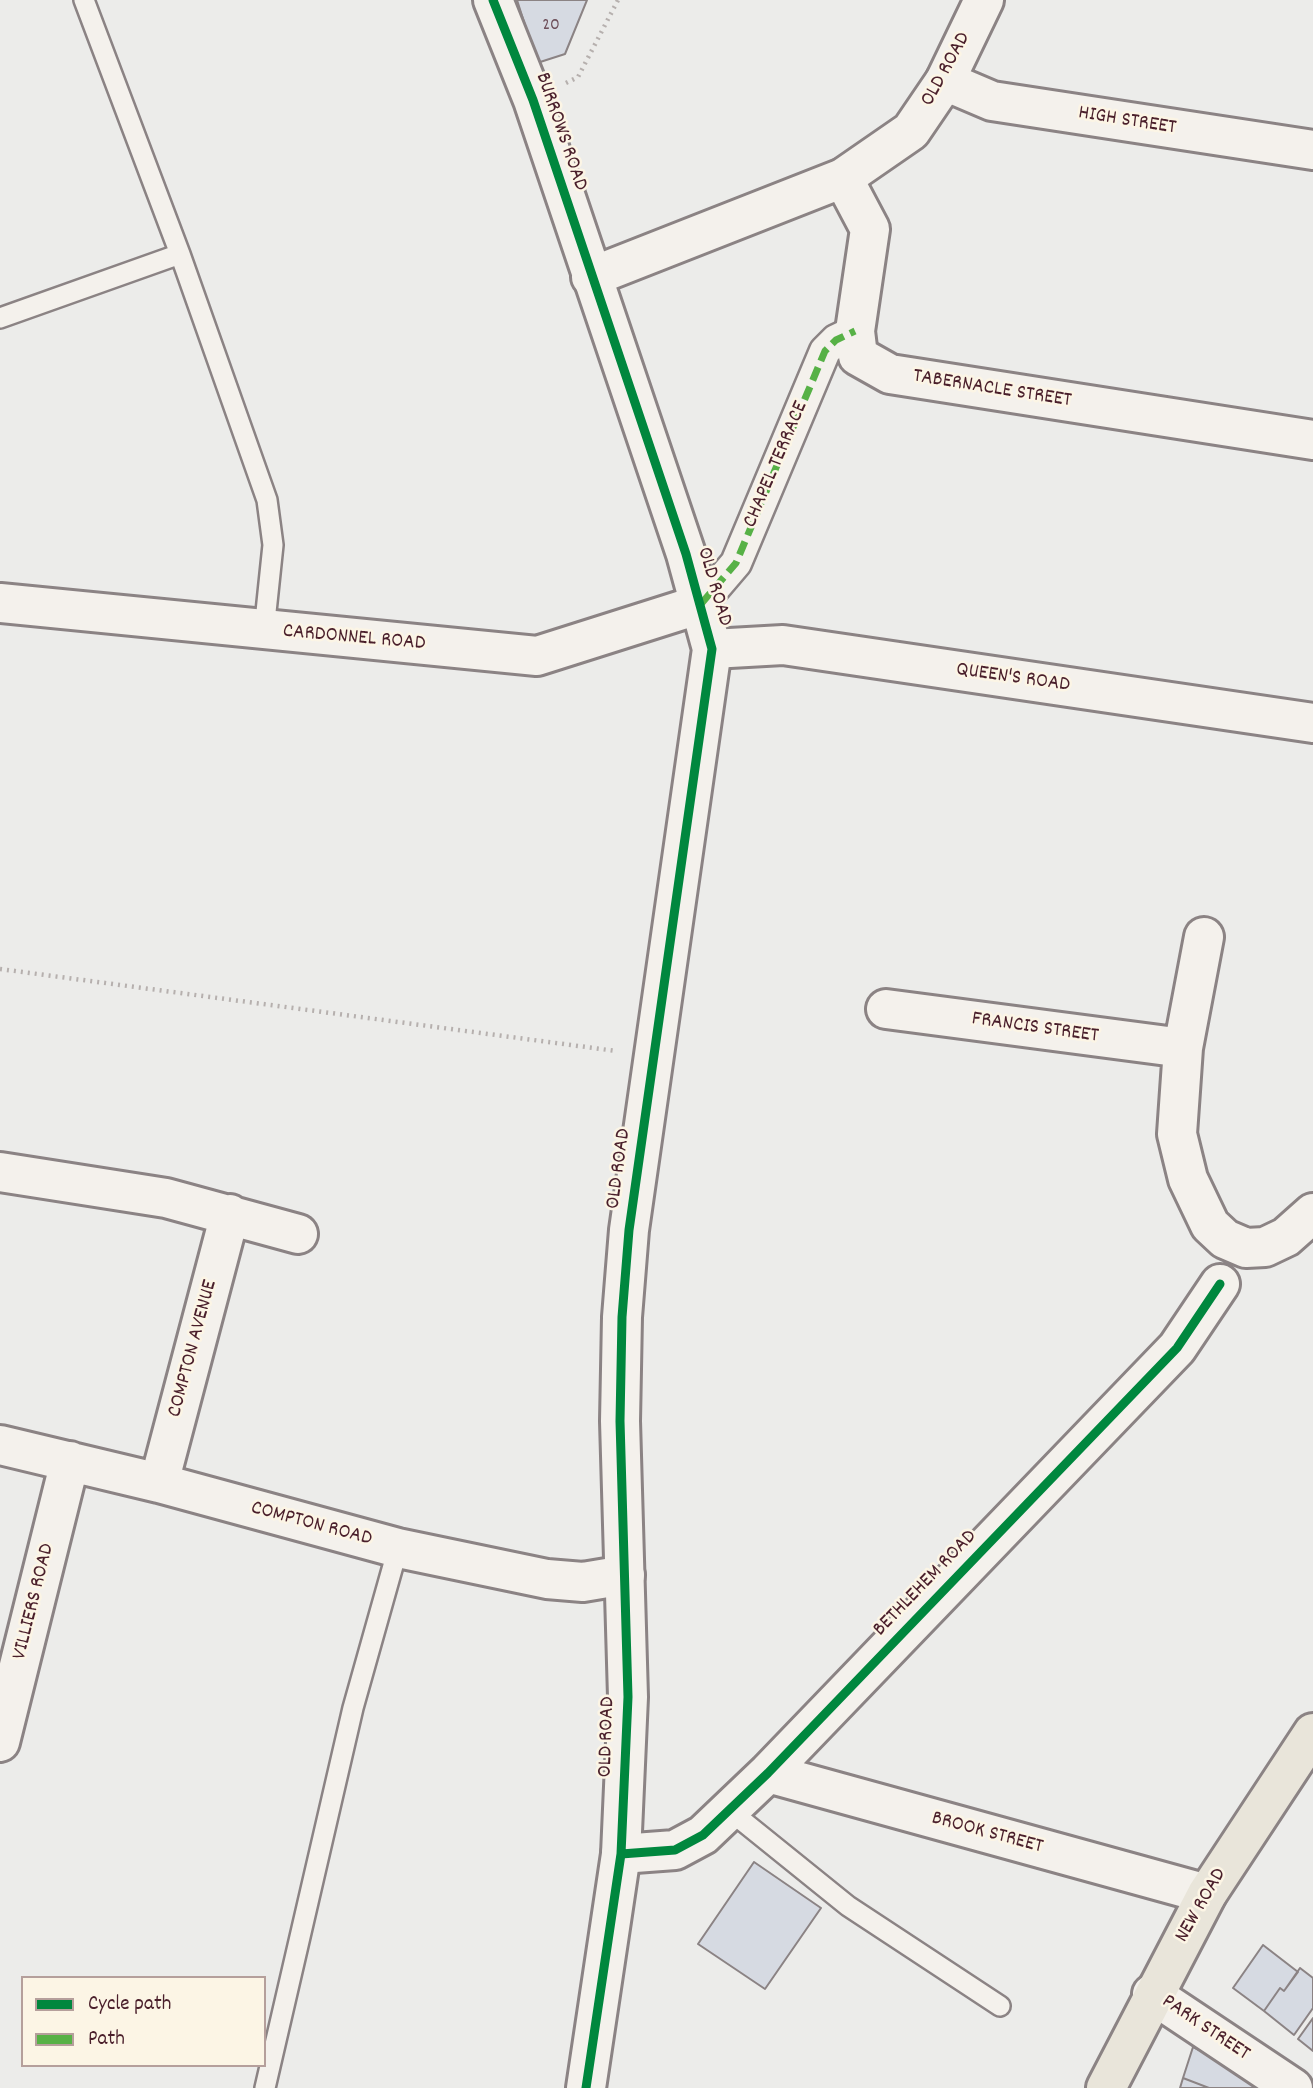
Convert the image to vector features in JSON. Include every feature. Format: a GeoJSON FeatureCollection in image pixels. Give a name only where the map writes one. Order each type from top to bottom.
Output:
{"type":"FeatureCollection","features":[{"type":"Feature","properties":{"kind":"main road","name":"NEW ROAD"},"geometry":{"type":"LineString","coordinates":[[1106,2088],[1152,1994],[1206,1894],[1313,1732]]}},
{"type":"Feature","properties":{"kind":"street","name":"BURROWS ROAD"},"geometry":{"type":"LineString","coordinates":[[493,0],[533,100],[591,277]]}},
{"type":"Feature","properties":{"kind":"street","name":"OLD ROAD"},"geometry":{"type":"LineString","coordinates":[[586,2088],[621,1854],[628,1697],[620,1421],[622,1317],[629,1230],[712,649],[701,604],[591,277],[843,178],[911,131],[945,81],[984,0]]}},
{"type":"Feature","properties":{"kind":"street","name":"HIGH STREET"},"geometry":{"type":"LineString","coordinates":[[945,81],[992,101],[1313,150]]}},
{"type":"Feature","properties":{"kind":"street","name":"TABERNACLE STREET"},"geometry":{"type":"LineString","coordinates":[[843,178],[870,229],[855,331],[858,356],[890,374],[1313,440]]}},
{"type":"Feature","properties":{"kind":"street","name":"CHAPEL TERRACE"},"geometry":{"type":"LineString","coordinates":[[701,604],[736,564],[825,351],[836,340],[855,331]]}},
{"type":"Feature","properties":{"kind":"street","name":"CARDONNEL ROAD"},"geometry":{"type":"LineString","coordinates":[[0,603],[537,656],[701,604]]}},
{"type":"Feature","properties":{"kind":"street","name":"QUEEN'S ROAD"},"geometry":{"type":"LineString","coordinates":[[712,649],[783,645],[1313,723]]}},
{"type":"Feature","properties":{"kind":"street"},"geometry":{"type":"LineString","coordinates":[[1204,937],[1183,1048],[1177,1134],[1188,1179],[1210,1225],[1225,1239],[1245,1248],[1265,1247],[1286,1237],[1313,1213]]}},
{"type":"Feature","properties":{"kind":"street","name":"FRANCIS STREET"},"geometry":{"type":"LineString","coordinates":[[886,1009],[1183,1048]]}},
{"type":"Feature","properties":{"kind":"street"},"geometry":{"type":"LineString","coordinates":[[0,1172],[166,1198],[298,1234]]}},
{"type":"Feature","properties":{"kind":"street","name":"COMPTON AVENUE"},"geometry":{"type":"LineString","coordinates":[[159,1483],[230,1214]]}},
{"type":"Feature","properties":{"kind":"street","name":"BETHLEHEM ROAD"},"geometry":{"type":"LineString","coordinates":[[621,1854],[675,1850],[703,1835],[768,1773],[1177,1348],[1220,1284]]}},
{"type":"Feature","properties":{"kind":"street","name":"COMPTON ROAD"},"geometry":{"type":"LineString","coordinates":[[0,1445],[159,1483],[398,1548],[547,1579],[583,1582],[625,1575]]}},
{"type":"Feature","properties":{"kind":"street","name":"VILLIERS ROAD"},"geometry":{"type":"LineString","coordinates":[[2,1725],[70,1461]]}},
{"type":"Feature","properties":{"kind":"street","name":"BROOK STREET"},"geometry":{"type":"LineString","coordinates":[[768,1773],[1206,1894]]}},
{"type":"Feature","properties":{"kind":"street","name":"PARK STREET"},"geometry":{"type":"LineString","coordinates":[[1152,1994],[1293,2088]]}},
{"type":"Feature","properties":{"kind":"lane"},"geometry":{"type":"LineString","coordinates":[[84,0],[180,254],[267,500],[273,545],[264,631]]}},
{"type":"Feature","properties":{"kind":"lane"},"geometry":{"type":"LineString","coordinates":[[0,318],[180,254]]}},
{"type":"Feature","properties":{"kind":"lane"},"geometry":{"type":"LineString","coordinates":[[265,2088],[353,1708],[398,1548]]}},
{"type":"Feature","properties":{"kind":"lane"},"geometry":{"type":"LineString","coordinates":[[729,1810],[848,1906],[1000,2006]]}},
{"type":"Feature","properties":{"kind":"path"},"geometry":{"type":"LineString","coordinates":[[533,100],[578,77],[618,0]]}},
{"type":"Feature","properties":{"kind":"path"},"geometry":{"type":"LineString","coordinates":[[0,969],[655,1056]]}},
{"type":"Feature","properties":{"kind":"building"},"geometry":{"type":"Polygon","coordinates":[[[517,0],[587,0],[565,54],[537,63],[517,0]]]}},
{"type":"Feature","properties":{"kind":"building"},"geometry":{"type":"Polygon","coordinates":[[[754,1862],[821,1908],[765,1989],[698,1944],[754,1862]]]}},
{"type":"Feature","properties":{"kind":"building"},"geometry":{"type":"Polygon","coordinates":[[[1263,1945],[1298,1972],[1284,1991],[1280,1988],[1264,2011],[1233,1988],[1263,1945]]]}},
{"type":"Feature","properties":{"kind":"building"},"geometry":{"type":"Polygon","coordinates":[[[1300,1968],[1313,1978],[1313,2008],[1294,2035],[1264,2011],[1280,1988],[1284,1991],[1300,1968]]]}},
{"type":"Feature","properties":{"kind":"building"},"geometry":{"type":"Polygon","coordinates":[[[1313,2018],[1313,2051],[1298,2039],[1313,2018]]]}},
{"type":"Feature","properties":{"kind":"building"},"geometry":{"type":"Polygon","coordinates":[[[1193,2047],[1237,2068],[1266,2088],[1209,2088],[1183,2078],[1193,2047]]]}},
{"type":"Feature","properties":{"kind":"building"},"geometry":{"type":"Polygon","coordinates":[[[1183,2078],[1209,2088],[1180,2088],[1183,2078]]]}},
{"type":"Feature","properties":{"kind":"marked path"},"geometry":{"type":"LineString","coordinates":[[701,604],[736,563],[825,351],[836,340],[855,331]]}},
{"type":"Feature","properties":{"kind":"cycle path"},"geometry":{"type":"LineString","coordinates":[[493,0],[533,100],[686,554],[712,649],[629,1230],[622,1317],[620,1421],[628,1697],[621,1854],[586,2088]]}},
{"type":"Feature","properties":{"kind":"cycle path"},"geometry":{"type":"LineString","coordinates":[[621,1854],[675,1850],[703,1835],[768,1773],[1177,1348],[1220,1284]]}}]}
